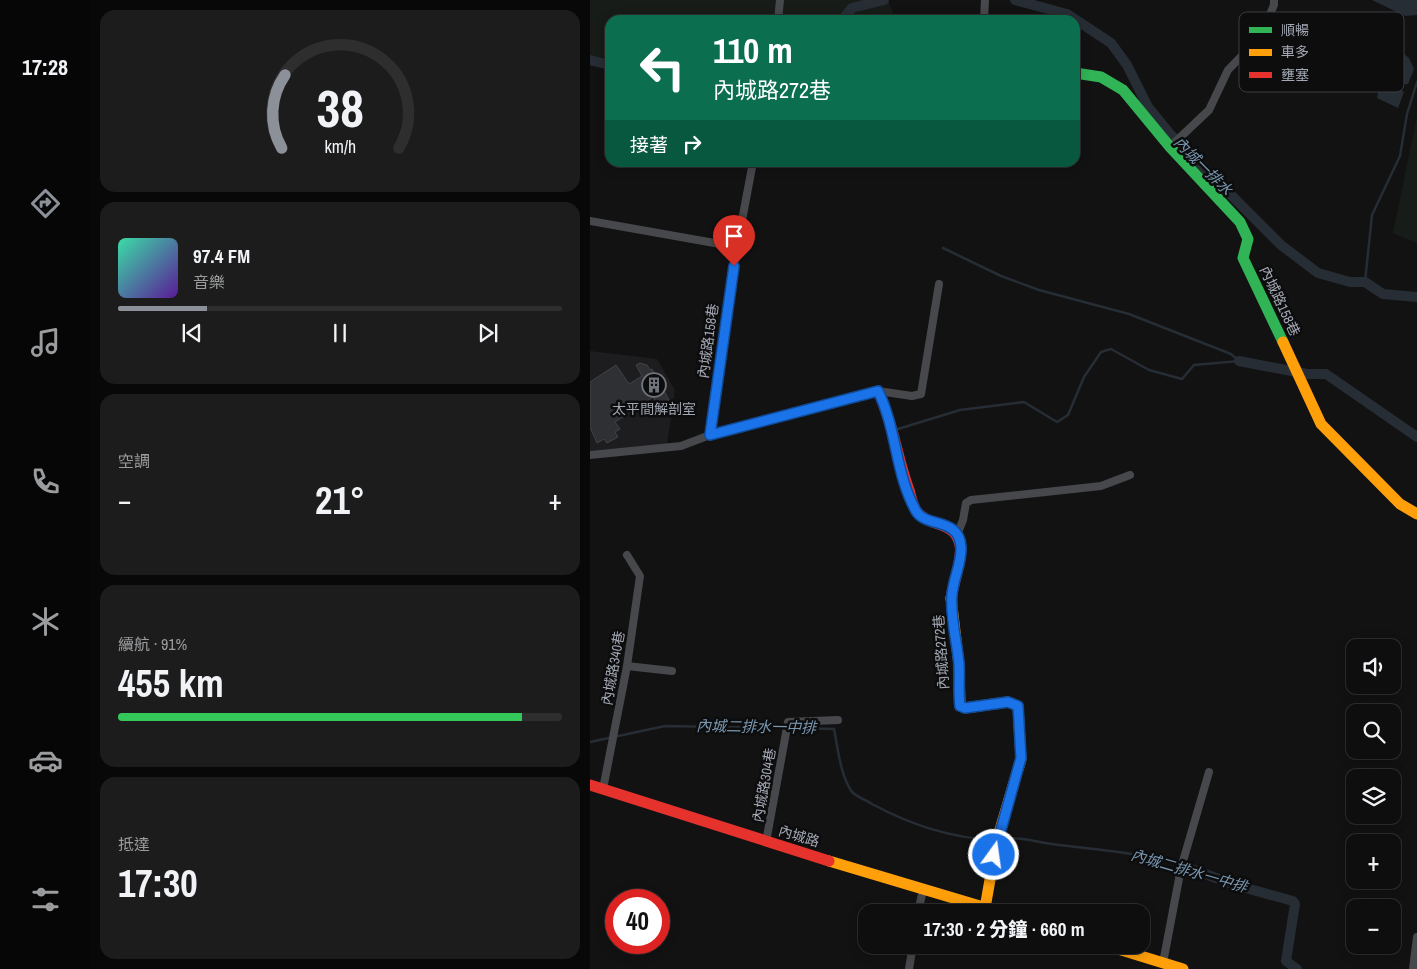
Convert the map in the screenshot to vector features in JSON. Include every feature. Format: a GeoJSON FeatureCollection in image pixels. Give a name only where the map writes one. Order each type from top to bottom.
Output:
{"type":"FeatureCollection","features":[{"type":"Feature","properties":{"kind":"street"},"geometry":{"type":"LineString","coordinates":[[778,15],[780,0]]}},
{"type":"Feature","properties":{"kind":"street"},"geometry":{"type":"LineString","coordinates":[[1271,12],[1274,0]]}},
{"type":"Feature","properties":{"kind":"street"},"geometry":{"type":"LineString","coordinates":[[984,15],[985,1]]}},
{"type":"Feature","properties":{"kind":"street"},"geometry":{"type":"LineString","coordinates":[[1172,145],[1208,110],[1228,70],[1239,59]]}},
{"type":"Feature","properties":{"kind":"street","name":"內城路158巷"},"geometry":{"type":"LineString","coordinates":[[1080,73],[1101,77],[1123,90],[1240,222],[1248,239],[1243,258],[1321,424],[1400,504],[1417,514]]}},
{"type":"Feature","properties":{"kind":"street","name":"內城路158巷"},"geometry":{"type":"LineString","coordinates":[[710,435],[737,247],[752,167]]}},
{"type":"Feature","properties":{"kind":"street"},"geometry":{"type":"LineString","coordinates":[[590,221],[737,247]]}},
{"type":"Feature","properties":{"kind":"street"},"geometry":{"type":"LineString","coordinates":[[590,455],[682,446],[710,435],[878,391],[912,396],[921,394],[939,284]]}},
{"type":"Feature","properties":{"kind":"street"},"geometry":{"type":"LineString","coordinates":[[878,391],[887,410],[898,461],[916,511],[923,517],[943,523],[957,535],[964,520],[966,503],[971,500],[1101,486],[1130,475]]}},
{"type":"Feature","properties":{"kind":"street","name":"內城路272巷"},"geometry":{"type":"LineString","coordinates":[[957,535],[961,547],[952,598],[959,665],[960,706],[965,708],[1008,702],[1018,706],[1021,758],[1015,785],[997,840],[986,904]]}},
{"type":"Feature","properties":{"kind":"street","name":"內城路340巷"},"geometry":{"type":"LineString","coordinates":[[603,788],[627,666],[640,576],[627,555]]}},
{"type":"Feature","properties":{"kind":"street"},"geometry":{"type":"LineString","coordinates":[[627,666],[672,671]]}},
{"type":"Feature","properties":{"kind":"street","name":"內城路304巷"},"geometry":{"type":"LineString","coordinates":[[766,842],[788,722],[838,720]]}},
{"type":"Feature","properties":{"kind":"street"},"geometry":{"type":"LineString","coordinates":[[1164,963],[1181,868],[1209,772]]}},
{"type":"Feature","properties":{"kind":"street","name":"內城路"},"geometry":{"type":"LineString","coordinates":[[590,785],[766,842],[971,904]]}},
{"type":"Feature","properties":{"kind":"street"},"geometry":{"type":"LineString","coordinates":[[920,904],[923,890]]}},
{"type":"Feature","properties":{"kind":"street"},"geometry":{"type":"LineString","coordinates":[[1413,969],[1417,938]]}},
{"type":"Feature","properties":{"kind":"street"},"geometry":{"type":"LineString","coordinates":[[909,969],[912,954]]}},
{"type":"Feature","properties":{"kind":"street"},"geometry":{"type":"LineString","coordinates":[[1134,954],[1183,969]]}},
{"type":"Feature","properties":{"kind":"shaded area"},"geometry":{"type":"Polygon","coordinates":[[[590,0],[888,0],[894,15],[605,15],[605,57],[590,57],[590,0]]]}},
{"type":"Feature","properties":{"kind":"shaded area"},"geometry":{"type":"Polygon","coordinates":[[[1372,0],[1417,0],[1417,15],[1405,16],[1404,12],[1397,12],[1372,0]]]}},
{"type":"Feature","properties":{"kind":"shaded area"},"geometry":{"type":"Polygon","coordinates":[[[1404,54],[1409,58],[1414,69],[1408,84],[1404,84],[1404,54]]]}},
{"type":"Feature","properties":{"kind":"shaded area"},"geometry":{"type":"Polygon","coordinates":[[[1378,92],[1404,92],[1398,108],[1377,98],[1378,92]]]}},
{"type":"Feature","properties":{"kind":"shaded area"},"geometry":{"type":"Polygon","coordinates":[[[1417,116],[1417,243],[1393,233],[1417,116]]]}},
{"type":"Feature","properties":{"kind":"shaded area"},"geometry":{"type":"Polygon","coordinates":[[[590,351],[657,359],[675,390],[667,444],[590,451],[590,351]]]}},
{"type":"Feature","properties":{"kind":"building"},"geometry":{"type":"Polygon","coordinates":[[[640,363],[647,365],[650,370],[652,369],[669,400],[658,405],[653,397],[615,422],[620,429],[615,432],[618,437],[607,443],[604,439],[597,443],[590,427],[590,382],[616,365],[629,384],[642,376],[636,365],[640,363]]]}},
{"type":"Feature","properties":{"kind":"waterway","name":"內城一排水"},"geometry":{"type":"LineString","coordinates":[[846,15],[852,8],[884,0]]}},
{"type":"Feature","properties":{"kind":"waterway","name":"內城一排水"},"geometry":{"type":"LineString","coordinates":[[1015,0],[1069,15]]}},
{"type":"Feature","properties":{"kind":"waterway","name":"內城一排水"},"geometry":{"type":"LineString","coordinates":[[1080,23],[1111,43],[1127,65],[1148,107],[1170,134],[1281,245],[1318,273],[1350,282],[1365,282],[1383,294],[1417,297]]}},
{"type":"Feature","properties":{"kind":"waterway","name":"內城一排水"},"geometry":{"type":"LineString","coordinates":[[590,60],[605,64]]}},
{"type":"Feature","properties":{"kind":"waterway"},"geometry":{"type":"LineString","coordinates":[[1365,282],[1372,215],[1400,156],[1407,114],[1417,82]]}},
{"type":"Feature","properties":{"kind":"waterway"},"geometry":{"type":"LineString","coordinates":[[943,248],[1001,276],[1039,290],[1129,314],[1231,354],[1239,361]]}},
{"type":"Feature","properties":{"kind":"waterway"},"geometry":{"type":"LineString","coordinates":[[898,429],[960,410],[1024,402],[1057,422],[1068,415],[1084,377],[1101,352],[1111,349],[1149,370],[1182,379],[1194,365],[1239,361]]}},
{"type":"Feature","properties":{"kind":"waterway"},"geometry":{"type":"LineString","coordinates":[[1239,361],[1307,374],[1326,374],[1417,437]]}},
{"type":"Feature","properties":{"kind":"waterway","name":"內城二排水一中排"},"geometry":{"type":"LineString","coordinates":[[590,742],[665,726],[784,728]]}},
{"type":"Feature","properties":{"kind":"waterway","name":"內城二排水一中排"},"geometry":{"type":"LineString","coordinates":[[790,728],[834,729],[845,778],[852,792],[859,797],[901,818],[931,829],[978,839],[994,840]]}},
{"type":"Feature","properties":{"kind":"waterway","name":"內城二排水一中排"},"geometry":{"type":"LineString","coordinates":[[1002,839],[1023,839],[1120,852],[1181,865]]}},
{"type":"Feature","properties":{"kind":"waterway","name":"內城二排水一中排"},"geometry":{"type":"LineString","coordinates":[[1181,865],[1235,885],[1293,901],[1295,904],[1286,961],[1297,969]]}},
{"type":"Feature","properties":{"kind":"traffic: fast"},"geometry":{"type":"LineString","coordinates":[[1080,74],[1101,77],[1123,90],[1170,147],[1240,222],[1248,239],[1243,258],[1283,342]]}},
{"type":"Feature","properties":{"kind":"traffic: slow"},"geometry":{"type":"LineString","coordinates":[[1283,342],[1321,424],[1400,504],[1417,514]]}},
{"type":"Feature","properties":{"kind":"traffic: slow"},"geometry":{"type":"LineString","coordinates":[[951,598],[959,665],[960,706],[965,708],[1008,702],[1018,706],[1021,759],[997,840],[986,904]]}},
{"type":"Feature","properties":{"kind":"traffic: slow"},"geometry":{"type":"LineString","coordinates":[[829,861],[973,904]]}},
{"type":"Feature","properties":{"kind":"traffic: slow"},"geometry":{"type":"LineString","coordinates":[[1134,954],[1183,969]]}},
{"type":"Feature","properties":{"kind":"traffic: jam"},"geometry":{"type":"LineString","coordinates":[[878,391],[887,415],[912,502],[917,512],[922,517],[948,528],[957,537],[960,545],[960,557],[951,598]]}},
{"type":"Feature","properties":{"kind":"traffic: jam"},"geometry":{"type":"LineString","coordinates":[[590,785],[829,861]]}},
{"type":"Feature","properties":{"kind":"place","name":"太平間解剖室"},"geometry":{"type":"Point","coordinates":[654,385]}},
{"type":"Feature","properties":{"kind":"route"},"geometry":{"type":"LineString","coordinates":[[734,266],[710,435],[878,391],[887,410],[898,461],[916,511],[923,517],[943,523],[957,535],[961,547],[953,583],[952,598],[959,665],[960,706],[965,708],[1008,702],[1018,706],[1021,758],[994,855]]}}]}
